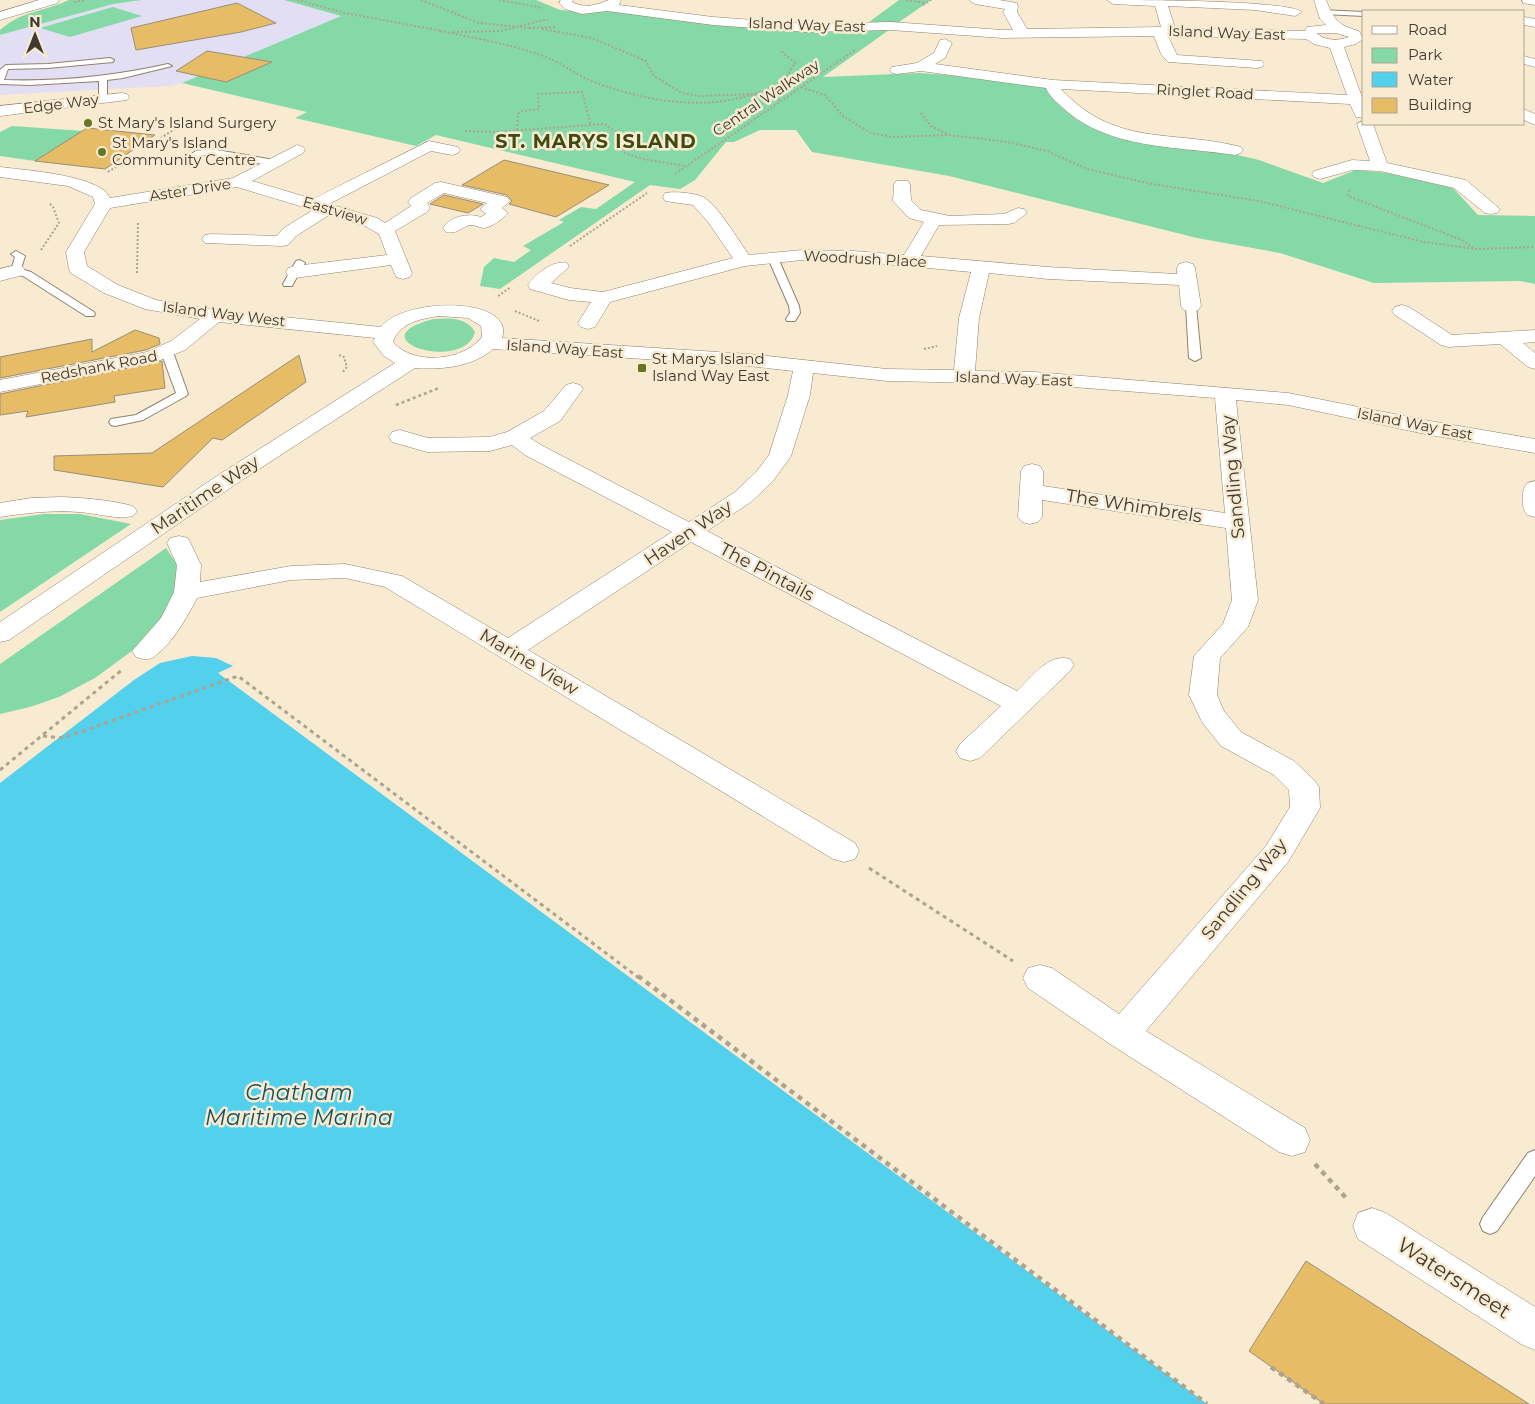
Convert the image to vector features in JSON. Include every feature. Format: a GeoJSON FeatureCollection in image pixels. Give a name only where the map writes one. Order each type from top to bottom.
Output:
{"type":"FeatureCollection","features":[{"type":"Feature","properties":{"kind":"street"},"geometry":{"type":"LineString","coordinates":[[0,16],[22,0]]}},
{"type":"Feature","properties":{"kind":"street"},"geometry":{"type":"LineString","coordinates":[[0,16],[53,0]]}},
{"type":"Feature","properties":{"kind":"street"},"geometry":{"type":"LineString","coordinates":[[975,0],[1012,6],[1010,12],[1022,34]]}},
{"type":"Feature","properties":{"kind":"street"},"geometry":{"type":"LineString","coordinates":[[1113,0],[1256,6],[1295,12]]}},
{"type":"Feature","properties":{"kind":"street"},"geometry":{"type":"LineString","coordinates":[[1528,0],[1535,1]]}},
{"type":"Feature","properties":{"kind":"street"},"geometry":{"type":"LineString","coordinates":[[1160,2],[1168,54],[1173,59],[1257,64]]}},
{"type":"Feature","properties":{"kind":"street","name":"Island Way East"},"geometry":{"type":"LineString","coordinates":[[568,7],[589,10],[610,4],[777,27],[835,28],[891,26],[973,33],[1022,34],[1164,31],[1320,19],[1337,36]]}},
{"type":"Feature","properties":{"kind":"street"},"geometry":{"type":"LineString","coordinates":[[1360,39],[1354,34],[1337,36],[1362,116]]}},
{"type":"Feature","properties":{"kind":"street"},"geometry":{"type":"LineString","coordinates":[[897,70],[921,67],[940,55],[945,43]]}},
{"type":"Feature","properties":{"kind":"street"},"geometry":{"type":"LineString","coordinates":[[1014,77],[1022,63]]}},
{"type":"Feature","properties":{"kind":"street","name":"Ringlet Road"},"geometry":{"type":"LineString","coordinates":[[921,67],[1014,77],[1053,84],[1356,100]]}},
{"type":"Feature","properties":{"kind":"street"},"geometry":{"type":"LineString","coordinates":[[1053,84],[1054,90],[1064,100],[1098,126],[1128,135],[1235,150]]}},
{"type":"Feature","properties":{"kind":"street","name":"Edge Way"},"geometry":{"type":"LineString","coordinates":[[0,111],[122,97]]}},
{"type":"Feature","properties":{"kind":"street"},"geometry":{"type":"LineString","coordinates":[[1365,125],[1380,166]]}},
{"type":"Feature","properties":{"kind":"street"},"geometry":{"type":"LineString","coordinates":[[210,239],[282,241],[320,207],[429,146],[452,150]]}},
{"type":"Feature","properties":{"kind":"street","name":"Aster Drive"},"geometry":{"type":"LineString","coordinates":[[104,204],[238,182],[297,150]]}},
{"type":"Feature","properties":{"kind":"street"},"geometry":{"type":"LineString","coordinates":[[1320,174],[1352,165],[1380,166],[1460,184],[1491,209]]}},
{"type":"Feature","properties":{"kind":"street"},"geometry":{"type":"LineString","coordinates":[[3,175],[72,182],[100,194],[104,204]]}},
{"type":"Feature","properties":{"kind":"street","name":"Eastview"},"geometry":{"type":"LineString","coordinates":[[238,182],[371,222],[385,230],[388,234],[400,266],[294,273]]}},
{"type":"Feature","properties":{"kind":"street"},"geometry":{"type":"LineString","coordinates":[[902,185],[902,201],[906,206],[915,214],[934,219],[1008,219],[1018,213]]}},
{"type":"Feature","properties":{"kind":"street"},"geometry":{"type":"LineString","coordinates":[[385,230],[421,208],[417,202],[441,187],[506,197],[489,209],[499,213],[483,224],[470,219],[452,228]]}},
{"type":"Feature","properties":{"kind":"street"},"geometry":{"type":"LineString","coordinates":[[671,197],[698,201],[714,218],[744,261]]}},
{"type":"Feature","properties":{"kind":"street","name":"Island Way West"},"geometry":{"type":"LineString","coordinates":[[104,204],[75,252],[78,269],[111,289],[152,305],[215,316],[385,333]]}},
{"type":"Feature","properties":{"kind":"street"},"geometry":{"type":"LineString","coordinates":[[910,260],[934,219]]}},
{"type":"Feature","properties":{"kind":"street","name":"Woodrush Place"},"geometry":{"type":"LineString","coordinates":[[603,298],[744,261],[802,255],[910,260],[1055,274],[1187,274],[1191,306]]}},
{"type":"Feature","properties":{"kind":"street"},"geometry":{"type":"LineString","coordinates":[[562,258],[537,285],[569,294],[603,298],[588,323]]}},
{"type":"Feature","properties":{"kind":"street"},"geometry":{"type":"LineString","coordinates":[[964,376],[970,318],[981,267]]}},
{"type":"Feature","properties":{"kind":"street"},"geometry":{"type":"LineString","coordinates":[[457,311],[472,313],[485,319],[492,326],[493,334],[488,343],[479,351],[456,359],[429,363],[397,357],[387,350],[383,342],[385,333],[393,325],[405,318],[422,313],[457,311]]}},
{"type":"Feature","properties":{"kind":"street"},"geometry":{"type":"LineString","coordinates":[[1402,311],[1448,341],[1535,336]]}},
{"type":"Feature","properties":{"kind":"street","name":"Redshank Road"},"geometry":{"type":"LineString","coordinates":[[0,386],[136,361],[167,352],[192,338],[215,316]]}},
{"type":"Feature","properties":{"kind":"street"},"geometry":{"type":"LineString","coordinates":[[1506,339],[1535,363]]}},
{"type":"Feature","properties":{"kind":"street","name":"Island Way East"},"geometry":{"type":"LineString","coordinates":[[488,343],[749,360],[887,375],[1035,378],[1225,393],[1288,400],[1446,431],[1535,446]]}},
{"type":"Feature","properties":{"kind":"street","name":"Maritime Way"},"geometry":{"type":"LineString","coordinates":[[0,634],[228,479],[412,361]]}},
{"type":"Feature","properties":{"kind":"street","name":"Haven Way"},"geometry":{"type":"LineString","coordinates":[[509,650],[742,497],[765,476],[780,456],[799,395],[804,366]]}},
{"type":"Feature","properties":{"kind":"street"},"geometry":{"type":"LineString","coordinates":[[400,436],[427,444],[490,444],[515,437],[552,416],[573,389]]}},
{"type":"Feature","properties":{"kind":"street","name":"Sandling Way"},"geometry":{"type":"LineString","coordinates":[[1122,1034],[1277,854],[1305,808],[1304,787],[1284,768],[1231,739],[1212,716],[1203,696],[1208,656],[1235,627],[1245,600],[1225,393]]}},
{"type":"Feature","properties":{"kind":"street","name":"The Pintails"},"geometry":{"type":"LineString","coordinates":[[515,437],[533,450],[1020,704]]}},
{"type":"Feature","properties":{"kind":"street","name":"The Whimbrels"},"geometry":{"type":"LineString","coordinates":[[1030,517],[1032,481],[1236,522]]}},
{"type":"Feature","properties":{"kind":"street"},"geometry":{"type":"LineString","coordinates":[[1535,488],[1535,510]]}},
{"type":"Feature","properties":{"kind":"street"},"geometry":{"type":"LineString","coordinates":[[0,510],[67,503],[125,511]]}},
{"type":"Feature","properties":{"kind":"street"},"geometry":{"type":"LineString","coordinates":[[145,651],[172,622],[187,592],[189,566],[179,543]]}},
{"type":"Feature","properties":{"kind":"street","name":"Marine View"},"geometry":{"type":"LineString","coordinates":[[187,592],[291,573],[345,571],[393,581],[844,851]]}},
{"type":"Feature","properties":{"kind":"street"},"geometry":{"type":"LineString","coordinates":[[970,751],[1061,665]]}},
{"type":"Feature","properties":{"kind":"street"},"geometry":{"type":"LineString","coordinates":[[1040,978],[1122,1034],[1292,1140]]}},
{"type":"Feature","properties":{"kind":"street","name":"Watersmeet"},"geometry":{"type":"LineString","coordinates":[[1372,1226],[1535,1330]]}},
{"type":"Feature","properties":{"kind":"lane"},"geometry":{"type":"LineString","coordinates":[[1320,19],[1362,14]]}},
{"type":"Feature","properties":{"kind":"lane"},"geometry":{"type":"LineString","coordinates":[[110,60],[57,66],[6,67],[1,75],[0,82],[30,83],[103,78],[124,76],[168,66]]}},
{"type":"Feature","properties":{"kind":"lane"},"geometry":{"type":"LineString","coordinates":[[103,78],[103,98]]}},
{"type":"Feature","properties":{"kind":"lane"},"geometry":{"type":"LineString","coordinates":[[184,161],[199,153],[211,152],[274,163]]}},
{"type":"Feature","properties":{"kind":"lane"},"geometry":{"type":"LineString","coordinates":[[773,258],[794,306],[795,312],[791,319]]}},
{"type":"Feature","properties":{"kind":"lane"},"geometry":{"type":"LineString","coordinates":[[10,266],[27,274],[90,314]]}},
{"type":"Feature","properties":{"kind":"lane"},"geometry":{"type":"LineString","coordinates":[[1191,306],[1195,358]]}},
{"type":"Feature","properties":{"kind":"lane"},"geometry":{"type":"LineString","coordinates":[[115,422],[139,418],[182,394],[167,352]]}},
{"type":"Feature","properties":{"kind":"lane"},"geometry":{"type":"LineString","coordinates":[[1490,1224],[1535,1159]]}},
{"type":"Feature","properties":{"kind":"path"},"geometry":{"type":"LineString","coordinates":[[421,0],[440,6],[452,14],[473,21],[553,30],[592,38],[646,60],[654,76],[682,93],[699,96],[760,94],[781,101]]}},
{"type":"Feature","properties":{"kind":"path"},"geometry":{"type":"LineString","coordinates":[[499,0],[568,7]]}},
{"type":"Feature","properties":{"kind":"path"},"geometry":{"type":"LineString","coordinates":[[906,0],[926,3]]}},
{"type":"Feature","properties":{"kind":"path","name":"Central Walkway"},"geometry":{"type":"LineString","coordinates":[[671,176],[931,0]]}},
{"type":"Feature","properties":{"kind":"path"},"geometry":{"type":"LineString","coordinates":[[297,1],[345,13],[507,45],[544,56],[620,92],[661,100],[707,102],[746,99],[760,94]]}},
{"type":"Feature","properties":{"kind":"path"},"geometry":{"type":"LineString","coordinates":[[440,31],[500,32],[546,19],[568,7]]}},
{"type":"Feature","properties":{"kind":"path"},"geometry":{"type":"LineString","coordinates":[[801,87],[826,95],[843,116],[871,133],[893,137],[949,135],[1007,142],[1032,147],[1087,169],[1152,184],[1258,201],[1424,242],[1476,249],[1535,247]]}},
{"type":"Feature","properties":{"kind":"path"},"geometry":{"type":"LineString","coordinates":[[517,130],[518,114],[522,111],[539,109],[538,94],[582,92],[583,102],[587,107],[587,116],[591,125]]}},
{"type":"Feature","properties":{"kind":"path"},"geometry":{"type":"LineString","coordinates":[[921,113],[924,121],[931,127],[949,135]]}},
{"type":"Feature","properties":{"kind":"path"},"geometry":{"type":"LineString","coordinates":[[147,147],[186,121]]}},
{"type":"Feature","properties":{"kind":"path"},"geometry":{"type":"LineString","coordinates":[[495,132],[604,124],[619,134],[625,153],[685,166]]}},
{"type":"Feature","properties":{"kind":"path"},"geometry":{"type":"LineString","coordinates":[[106,174],[134,156]]}},
{"type":"Feature","properties":{"kind":"path"},"geometry":{"type":"LineString","coordinates":[[1352,165],[1354,180],[1348,196],[1462,240],[1476,249]]}},
{"type":"Feature","properties":{"kind":"path"},"geometry":{"type":"LineString","coordinates":[[562,258],[647,193]]}},
{"type":"Feature","properties":{"kind":"path"},"geometry":{"type":"LineString","coordinates":[[491,301],[516,284]]}},
{"type":"Feature","properties":{"kind":"path"},"geometry":{"type":"LineString","coordinates":[[394,406],[444,386]]}},
{"type":"Feature","properties":{"kind":"path"},"geometry":{"type":"LineString","coordinates":[[0,770],[145,651]]}},
{"type":"Feature","properties":{"kind":"path"},"geometry":{"type":"LineString","coordinates":[[43,736],[63,738],[238,676],[1207,1404]]}},
{"type":"Feature","properties":{"kind":"path"},"geometry":{"type":"LineString","coordinates":[[844,851],[1040,978]]}},
{"type":"Feature","properties":{"kind":"path"},"geometry":{"type":"LineString","coordinates":[[1292,1140],[1372,1226]]}},
{"type":"Feature","properties":{"kind":"path"},"geometry":{"type":"LineString","coordinates":[[1271,1367],[1324,1404]]}},
{"type":"Feature","properties":{"kind":"shaded area"},"geometry":{"type":"Polygon","coordinates":[[[142,0],[284,0],[342,16],[182,83],[170,86],[0,95],[0,35],[113,4],[142,0]]]}},
{"type":"Feature","properties":{"kind":"green space"},"geometry":{"type":"Polygon","coordinates":[[[69,0],[142,0],[113,4],[0,35],[0,30],[9,23],[25,15],[69,0]]]}},
{"type":"Feature","properties":{"kind":"green space"},"geometry":{"type":"Polygon","coordinates":[[[284,0],[536,0],[560,10],[580,12],[611,11],[783,30],[831,32],[889,30],[823,77],[919,73],[977,77],[1047,87],[1049,93],[1092,128],[1123,136],[1229,153],[1259,160],[1323,183],[1356,170],[1387,173],[1453,188],[1478,215],[1535,216],[1535,284],[1520,281],[1374,283],[1280,253],[1197,238],[949,176],[812,152],[796,130],[760,130],[734,142],[726,142],[695,180],[680,189],[650,185],[500,289],[480,286],[484,267],[494,258],[514,262],[531,250],[523,246],[564,222],[559,220],[581,207],[596,209],[635,182],[436,135],[416,146],[295,118],[307,112],[182,83],[341,16],[284,0]]]}},
{"type":"Feature","properties":{"kind":"green space"},"geometry":{"type":"Polygon","coordinates":[[[899,0],[931,0],[899,22],[869,22],[899,0]]]}},
{"type":"Feature","properties":{"kind":"green space"},"geometry":{"type":"Polygon","coordinates":[[[113,7],[142,16],[70,37],[40,28],[113,7]]]}},
{"type":"Feature","properties":{"kind":"green space"},"geometry":{"type":"Polygon","coordinates":[[[12,126],[84,131],[35,161],[0,156],[0,132],[12,126]]]}},
{"type":"Feature","properties":{"kind":"green space"},"geometry":{"type":"Polygon","coordinates":[[[434,319],[462,321],[472,327],[475,332],[467,344],[453,351],[436,352],[420,349],[408,343],[405,335],[412,327],[434,319]]]}},
{"type":"Feature","properties":{"kind":"green space"},"geometry":{"type":"Polygon","coordinates":[[[44,514],[80,514],[131,524],[0,612],[0,520],[44,514]]]}},
{"type":"Feature","properties":{"kind":"green space"},"geometry":{"type":"Polygon","coordinates":[[[166,548],[176,563],[177,596],[155,634],[95,678],[59,697],[30,707],[0,714],[0,664],[166,548]]]}},
{"type":"Feature","properties":{"kind":"water","name":"Chatham Maritime Marina"},"geometry":{"type":"Polygon","coordinates":[[[192,656],[216,658],[233,666],[218,673],[1207,1404],[0,1404],[0,783],[134,680],[160,663],[192,656]]]}},
{"type":"Feature","properties":{"kind":"building"},"geometry":{"type":"Polygon","coordinates":[[[237,3],[276,23],[241,32],[136,50],[131,28],[237,3]]]}},
{"type":"Feature","properties":{"kind":"building"},"geometry":{"type":"Polygon","coordinates":[[[207,51],[272,62],[226,82],[176,71],[207,51]]]}},
{"type":"Feature","properties":{"kind":"building","name":"St Mary's Island Community Centre"},"geometry":{"type":"Polygon","coordinates":[[[87,128],[155,135],[105,169],[35,161],[87,128]]]}},
{"type":"Feature","properties":{"kind":"building"},"geometry":{"type":"Polygon","coordinates":[[[504,160],[609,185],[556,217],[509,204],[512,201],[507,195],[462,185],[504,160]]]}},
{"type":"Feature","properties":{"kind":"building"},"geometry":{"type":"Polygon","coordinates":[[[444,195],[483,204],[468,213],[430,204],[444,195]]]}},
{"type":"Feature","properties":{"kind":"building"},"geometry":{"type":"Polygon","coordinates":[[[135,330],[159,338],[160,344],[146,350],[0,378],[0,357],[92,339],[92,352],[135,330]]]}},
{"type":"Feature","properties":{"kind":"building"},"geometry":{"type":"Polygon","coordinates":[[[299,355],[306,382],[222,440],[213,438],[163,487],[54,470],[54,456],[152,453],[299,355]]]}},
{"type":"Feature","properties":{"kind":"building"},"geometry":{"type":"Polygon","coordinates":[[[162,361],[165,388],[114,396],[115,402],[26,417],[28,411],[0,415],[0,394],[162,361]]]}},
{"type":"Feature","properties":{"kind":"building"},"geometry":{"type":"Polygon","coordinates":[[[1306,1261],[1529,1404],[1324,1404],[1249,1351],[1306,1261]]]}},
{"type":"Feature","properties":{"kind":"place","name":"St Mary's Island Surgery"},"geometry":{"type":"Point","coordinates":[88,123]}},
{"type":"Feature","properties":{"kind":"place","name":"St Mary's Island Community Centre"},"geometry":{"type":"Point","coordinates":[102,152]}},
{"type":"Feature","properties":{"kind":"place","name":"St Marys Island Island Way East"},"geometry":{"type":"Point","coordinates":[642,368]}},
{"type":"Feature","properties":{"kind":"district","name":"ST. MARYS ISLAND"},"geometry":{"type":"Point","coordinates":[596,141]}}]}
